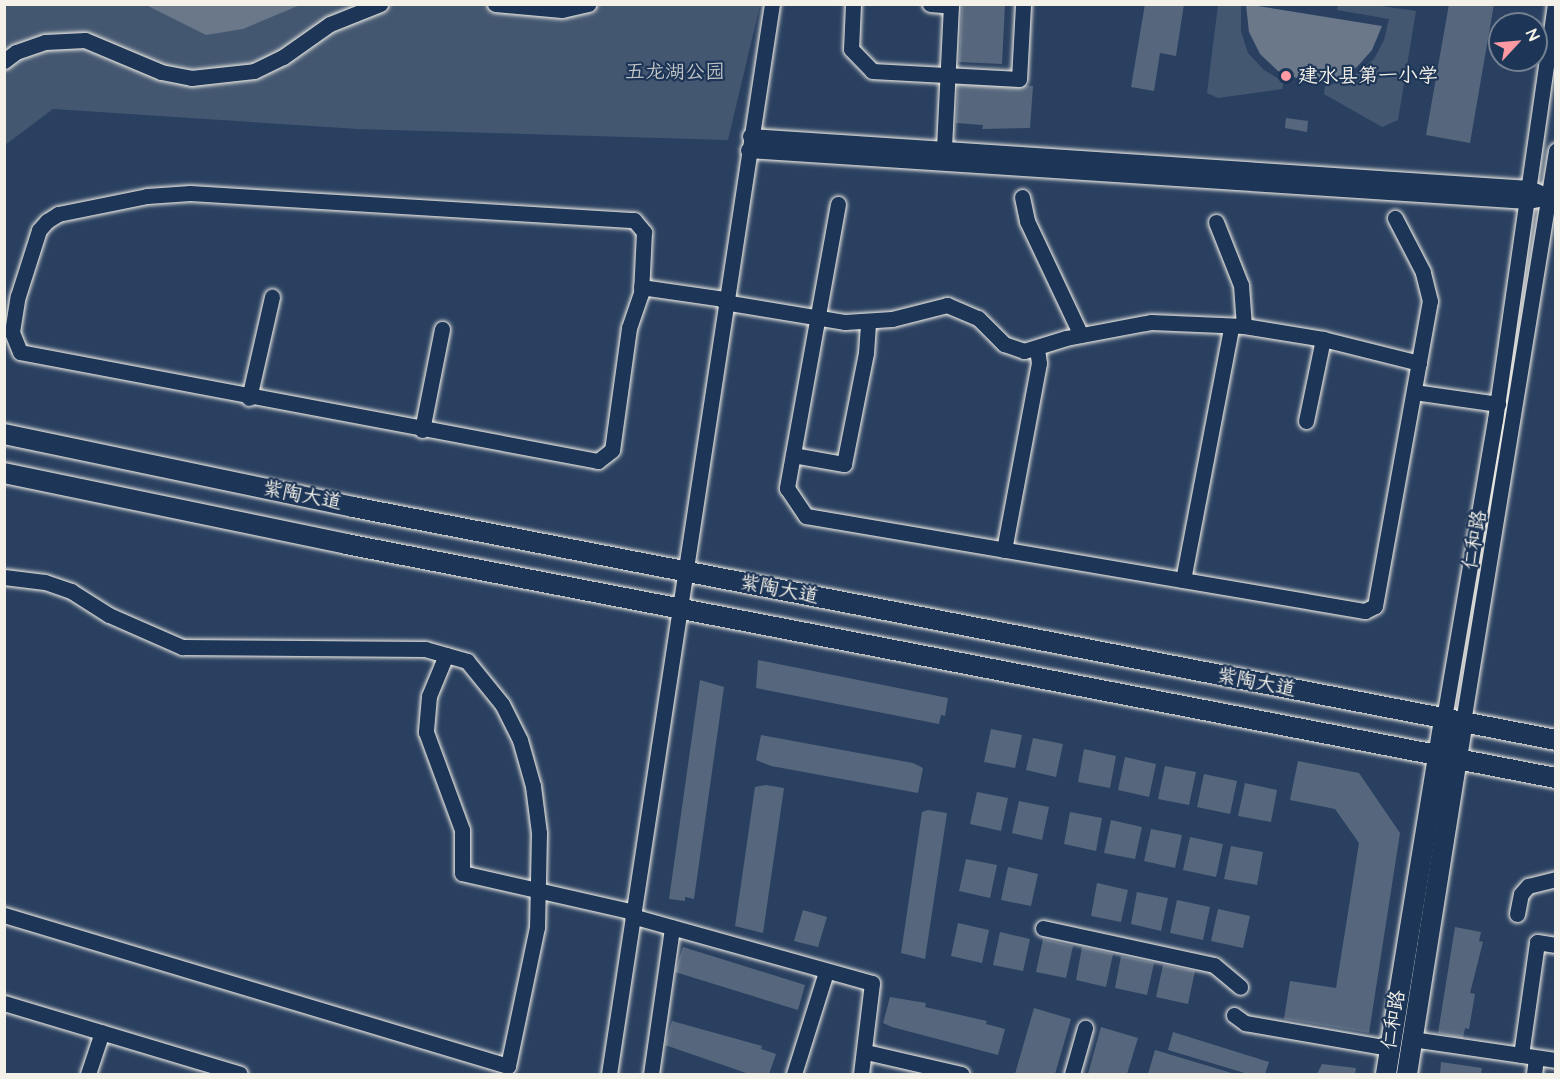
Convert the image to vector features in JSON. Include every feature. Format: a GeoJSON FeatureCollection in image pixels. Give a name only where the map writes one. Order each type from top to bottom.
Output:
{"type":"FeatureCollection","features":[{"type":"Feature","properties":{"kind":"main road","name":"紫陶大道"},"geometry":{"type":"LineString","coordinates":[[4,434],[684,571],[1556,740]]}},
{"type":"Feature","properties":{"kind":"main road","name":"紫陶大道"},"geometry":{"type":"LineString","coordinates":[[4,473],[678,609],[1556,778]]}},
{"type":"Feature","properties":{"kind":"main road","name":"仁和路"},"geometry":{"type":"LineString","coordinates":[[1386,1074],[1437,756],[1453,720]]}},
{"type":"Feature","properties":{"kind":"main road","name":"仁和路"},"geometry":{"type":"LineString","coordinates":[[1407,1074],[1457,760],[1453,720]]}},
{"type":"Feature","properties":{"kind":"street"},"geometry":{"type":"LineString","coordinates":[[4,61],[16,52],[45,42],[85,40],[161,72],[191,78],[254,71],[283,57],[330,24],[380,4]]}},
{"type":"Feature","properties":{"kind":"street"},"geometry":{"type":"LineString","coordinates":[[495,4],[562,10],[588,4]]}},
{"type":"Feature","properties":{"kind":"street"},"geometry":{"type":"LineString","coordinates":[[609,1074],[724,301],[772,4]]}},
{"type":"Feature","properties":{"kind":"street"},"geometry":{"type":"LineString","coordinates":[[853,4],[851,49],[872,71],[1019,79],[1023,4]]}},
{"type":"Feature","properties":{"kind":"street"},"geometry":{"type":"LineString","coordinates":[[930,4],[951,5],[944,148]]}},
{"type":"Feature","properties":{"kind":"street","name":"仁和路"},"geometry":{"type":"LineString","coordinates":[[1453,720],[1555,4]]}},
{"type":"Feature","properties":{"kind":"street"},"geometry":{"type":"LineString","coordinates":[[749,143],[944,148],[1552,196]]}},
{"type":"Feature","properties":{"kind":"street"},"geometry":{"type":"LineString","coordinates":[[749,143],[1528,194]]}},
{"type":"Feature","properties":{"kind":"street","name":"仁和路"},"geometry":{"type":"LineString","coordinates":[[1453,720],[1552,196],[1556,151]]}},
{"type":"Feature","properties":{"kind":"street"},"geometry":{"type":"LineString","coordinates":[[190,193],[629,218],[644,232],[641,287],[629,328],[612,450],[606,458],[598,461],[249,398],[20,352],[12,333],[11,294],[39,230],[47,221],[58,214],[147,196],[190,193]]}},
{"type":"Feature","properties":{"kind":"street"},"geometry":{"type":"LineString","coordinates":[[1022,197],[1027,221],[1081,335]]}},
{"type":"Feature","properties":{"kind":"street"},"geometry":{"type":"LineString","coordinates":[[838,204],[787,488],[806,516],[1365,611],[1375,606],[1419,363],[1428,291],[1419,262],[1395,218]]}},
{"type":"Feature","properties":{"kind":"street"},"geometry":{"type":"LineString","coordinates":[[1183,580],[1238,327],[1241,285],[1216,222]]}},
{"type":"Feature","properties":{"kind":"street"},"geometry":{"type":"LineString","coordinates":[[641,287],[817,317],[868,322],[947,305],[978,318],[1010,348],[1037,349],[1081,335],[1152,322],[1238,327],[1323,339],[1419,363]]}},
{"type":"Feature","properties":{"kind":"street"},"geometry":{"type":"LineString","coordinates":[[249,398],[272,297]]}},
{"type":"Feature","properties":{"kind":"street"},"geometry":{"type":"LineString","coordinates":[[793,455],[844,464],[866,353],[868,322]]}},
{"type":"Feature","properties":{"kind":"street"},"geometry":{"type":"LineString","coordinates":[[422,430],[442,329]]}},
{"type":"Feature","properties":{"kind":"street"},"geometry":{"type":"LineString","coordinates":[[1306,421],[1323,339]]}},
{"type":"Feature","properties":{"kind":"street"},"geometry":{"type":"LineString","coordinates":[[1004,549],[1040,363],[1037,349]]}},
{"type":"Feature","properties":{"kind":"street"},"geometry":{"type":"LineString","coordinates":[[1414,392],[1498,404]]}},
{"type":"Feature","properties":{"kind":"street"},"geometry":{"type":"LineString","coordinates":[[4,577],[45,582],[70,591],[109,615],[182,647],[425,649],[467,661],[480,674],[502,704],[520,740],[537,810],[538,890],[537,927],[507,1066],[4,915]]}},
{"type":"Feature","properties":{"kind":"street"},"geometry":{"type":"LineString","coordinates":[[446,655],[429,696],[426,732],[462,830],[462,873],[632,914],[672,928],[872,983],[866,1052],[861,1074]]}},
{"type":"Feature","properties":{"kind":"street"},"geometry":{"type":"LineString","coordinates":[[1516,914],[1521,894],[1528,886],[1556,879]]}},
{"type":"Feature","properties":{"kind":"street"},"geometry":{"type":"LineString","coordinates":[[651,1074],[672,928]]}},
{"type":"Feature","properties":{"kind":"street"},"geometry":{"type":"LineString","coordinates":[[1043,928],[1214,965],[1240,987]]}},
{"type":"Feature","properties":{"kind":"street"},"geometry":{"type":"LineString","coordinates":[[1521,1055],[1537,942],[1556,945]]}},
{"type":"Feature","properties":{"kind":"street"},"geometry":{"type":"LineString","coordinates":[[794,1074],[826,972]]}},
{"type":"Feature","properties":{"kind":"street"},"geometry":{"type":"LineString","coordinates":[[4,1003],[102,1032],[204,1069],[240,1074]]}},
{"type":"Feature","properties":{"kind":"street"},"geometry":{"type":"LineString","coordinates":[[1234,1015],[1245,1023],[1390,1048]]}},
{"type":"Feature","properties":{"kind":"street"},"geometry":{"type":"LineString","coordinates":[[1072,1074],[1085,1028]]}},
{"type":"Feature","properties":{"kind":"street"},"geometry":{"type":"LineString","coordinates":[[88,1074],[102,1032]]}},
{"type":"Feature","properties":{"kind":"street"},"geometry":{"type":"LineString","coordinates":[[1412,1039],[1556,1060]]}},
{"type":"Feature","properties":{"kind":"street"},"geometry":{"type":"LineString","coordinates":[[866,1052],[961,1074]]}},
{"type":"Feature","properties":{"kind":"street"},"geometry":{"type":"LineString","coordinates":[[1534,1074],[1536,1058]]}},
{"type":"Feature","properties":{"kind":"green space","name":"五龙湖公园"},"geometry":{"type":"Polygon","coordinates":[[[5,5],[760,5],[728,140],[358,129],[53,109],[5,145],[5,5]]]}},
{"type":"Feature","properties":{"kind":"green space"},"geometry":{"type":"Polygon","coordinates":[[[1218,5],[1241,5],[1241,31],[1248,53],[1264,70],[1284,82],[1282,89],[1218,98],[1207,93],[1218,5]]]}},
{"type":"Feature","properties":{"kind":"green space"},"geometry":{"type":"Polygon","coordinates":[[[1338,5],[1374,5],[1416,11],[1398,120],[1382,127],[1324,94],[1325,86],[1348,80],[1374,59],[1384,40],[1389,19],[1337,10],[1338,5]]]}},
{"type":"Feature","properties":{"kind":"shaded area"},"geometry":{"type":"Polygon","coordinates":[[[146,5],[300,5],[243,29],[206,35],[146,5]]]}},
{"type":"Feature","properties":{"kind":"shaded area"},"geometry":{"type":"Polygon","coordinates":[[[1246,5],[1382,26],[1372,50],[1357,67],[1337,78],[1302,80],[1278,71],[1260,54],[1249,32],[1246,5]]]}},
{"type":"Feature","properties":{"kind":"building"},"geometry":{"type":"Polygon","coordinates":[[[962,4],[1005,4],[1002,64],[959,62],[962,4]]]}},
{"type":"Feature","properties":{"kind":"building"},"geometry":{"type":"Polygon","coordinates":[[[1145,4],[1184,4],[1176,56],[1160,53],[1154,91],[1131,87],[1145,4]]]}},
{"type":"Feature","properties":{"kind":"building"},"geometry":{"type":"Polygon","coordinates":[[[1449,4],[1494,4],[1493,12],[1488,12],[1488,39],[1470,143],[1426,135],[1449,4]]]}},
{"type":"Feature","properties":{"kind":"building"},"geometry":{"type":"Polygon","coordinates":[[[958,81],[1033,86],[1030,128],[982,129],[983,125],[956,123],[958,81]]]}},
{"type":"Feature","properties":{"kind":"building"},"geometry":{"type":"Polygon","coordinates":[[[1286,118],[1308,121],[1307,132],[1285,128],[1286,118]]]}},
{"type":"Feature","properties":{"kind":"building"},"geometry":{"type":"Polygon","coordinates":[[[758,660],[948,698],[945,716],[941,715],[939,724],[756,688],[758,660]]]}},
{"type":"Feature","properties":{"kind":"building"},"geometry":{"type":"Polygon","coordinates":[[[700,680],[724,687],[694,899],[685,897],[685,901],[669,899],[700,680]]]}},
{"type":"Feature","properties":{"kind":"building"},"geometry":{"type":"Polygon","coordinates":[[[991,729],[1022,735],[1015,768],[984,762],[991,729]]]}},
{"type":"Feature","properties":{"kind":"building"},"geometry":{"type":"Polygon","coordinates":[[[761,735],[913,763],[923,768],[918,793],[771,766],[756,760],[761,735]]]}},
{"type":"Feature","properties":{"kind":"building"},"geometry":{"type":"Polygon","coordinates":[[[1033,738],[1063,744],[1056,777],[1026,770],[1033,738]]]}},
{"type":"Feature","properties":{"kind":"building"},"geometry":{"type":"Polygon","coordinates":[[[1084,749],[1116,756],[1110,788],[1078,782],[1084,749]]]}},
{"type":"Feature","properties":{"kind":"building"},"geometry":{"type":"Polygon","coordinates":[[[1125,757],[1156,764],[1149,797],[1118,790],[1125,757]]]}},
{"type":"Feature","properties":{"kind":"building"},"geometry":{"type":"Polygon","coordinates":[[[1298,761],[1359,773],[1400,833],[1369,1033],[1284,1019],[1290,981],[1336,988],[1359,843],[1335,809],[1290,800],[1298,761]]]}},
{"type":"Feature","properties":{"kind":"building"},"geometry":{"type":"Polygon","coordinates":[[[1165,766],[1196,772],[1189,805],[1158,799],[1165,766]]]}},
{"type":"Feature","properties":{"kind":"building"},"geometry":{"type":"Polygon","coordinates":[[[1204,774],[1237,781],[1230,814],[1197,807],[1204,774]]]}},
{"type":"Feature","properties":{"kind":"building"},"geometry":{"type":"Polygon","coordinates":[[[1245,783],[1277,790],[1271,822],[1238,816],[1245,783]]]}},
{"type":"Feature","properties":{"kind":"building"},"geometry":{"type":"Polygon","coordinates":[[[766,785],[784,788],[763,933],[735,926],[755,787],[766,785]]]}},
{"type":"Feature","properties":{"kind":"building"},"geometry":{"type":"Polygon","coordinates":[[[977,792],[1008,798],[1001,831],[970,824],[977,792]]]}},
{"type":"Feature","properties":{"kind":"building"},"geometry":{"type":"Polygon","coordinates":[[[1019,801],[1049,807],[1042,840],[1012,833],[1019,801]]]}},
{"type":"Feature","properties":{"kind":"building"},"geometry":{"type":"Polygon","coordinates":[[[928,810],[947,813],[925,959],[901,953],[922,812],[928,810]]]}},
{"type":"Feature","properties":{"kind":"building"},"geometry":{"type":"Polygon","coordinates":[[[1070,812],[1102,818],[1096,851],[1064,844],[1070,812]]]}},
{"type":"Feature","properties":{"kind":"building"},"geometry":{"type":"Polygon","coordinates":[[[1111,820],[1142,827],[1135,859],[1104,853],[1111,820]]]}},
{"type":"Feature","properties":{"kind":"building"},"geometry":{"type":"Polygon","coordinates":[[[1151,829],[1182,835],[1175,868],[1144,861],[1151,829]]]}},
{"type":"Feature","properties":{"kind":"building"},"geometry":{"type":"Polygon","coordinates":[[[1190,837],[1223,844],[1216,877],[1183,870],[1190,837]]]}},
{"type":"Feature","properties":{"kind":"building"},"geometry":{"type":"Polygon","coordinates":[[[1231,846],[1263,852],[1257,885],[1224,879],[1231,846]]]}},
{"type":"Feature","properties":{"kind":"building"},"geometry":{"type":"Polygon","coordinates":[[[966,859],[997,865],[990,898],[959,891],[966,859]]]}},
{"type":"Feature","properties":{"kind":"building"},"geometry":{"type":"Polygon","coordinates":[[[1008,867],[1038,874],[1031,906],[1001,900],[1008,867]]]}},
{"type":"Feature","properties":{"kind":"building"},"geometry":{"type":"Polygon","coordinates":[[[1097,883],[1128,890],[1121,922],[1091,916],[1097,883]]]}},
{"type":"Feature","properties":{"kind":"building"},"geometry":{"type":"Polygon","coordinates":[[[1137,892],[1168,898],[1161,931],[1131,924],[1137,892]]]}},
{"type":"Feature","properties":{"kind":"building"},"geometry":{"type":"Polygon","coordinates":[[[1177,900],[1210,907],[1203,940],[1170,933],[1177,900]]]}},
{"type":"Feature","properties":{"kind":"building"},"geometry":{"type":"Polygon","coordinates":[[[1218,909],[1250,916],[1243,948],[1211,941],[1218,909]]]}},
{"type":"Feature","properties":{"kind":"building"},"geometry":{"type":"Polygon","coordinates":[[[803,910],[827,917],[818,947],[794,941],[803,910]]]}},
{"type":"Feature","properties":{"kind":"building"},"geometry":{"type":"Polygon","coordinates":[[[958,923],[989,930],[982,963],[951,956],[958,923]]]}},
{"type":"Feature","properties":{"kind":"building"},"geometry":{"type":"Polygon","coordinates":[[[1455,927],[1481,932],[1479,941],[1483,942],[1470,993],[1475,994],[1469,1029],[1465,1028],[1463,1038],[1438,1033],[1455,927]]]}},
{"type":"Feature","properties":{"kind":"building"},"geometry":{"type":"Polygon","coordinates":[[[1000,932],[1030,939],[1023,971],[993,965],[1000,932]]]}},
{"type":"Feature","properties":{"kind":"building"},"geometry":{"type":"Polygon","coordinates":[[[1043,939],[1073,946],[1066,978],[1036,972],[1043,939]]]}},
{"type":"Feature","properties":{"kind":"building"},"geometry":{"type":"Polygon","coordinates":[[[683,947],[805,985],[798,1010],[675,972],[683,947]]]}},
{"type":"Feature","properties":{"kind":"building"},"geometry":{"type":"Polygon","coordinates":[[[1082,947],[1113,954],[1106,987],[1076,980],[1082,947]]]}},
{"type":"Feature","properties":{"kind":"building"},"geometry":{"type":"Polygon","coordinates":[[[1121,956],[1154,963],[1147,995],[1115,988],[1121,956]]]}},
{"type":"Feature","properties":{"kind":"building"},"geometry":{"type":"Polygon","coordinates":[[[1163,965],[1195,971],[1188,1004],[1156,997],[1163,965]]]}},
{"type":"Feature","properties":{"kind":"building"},"geometry":{"type":"Polygon","coordinates":[[[890,997],[926,1003],[925,1007],[987,1021],[986,1024],[1005,1029],[998,1055],[883,1023],[890,997]]]}},
{"type":"Feature","properties":{"kind":"building"},"geometry":{"type":"Polygon","coordinates":[[[1034,1008],[1071,1019],[1055,1074],[1015,1074],[1034,1008]]]}},
{"type":"Feature","properties":{"kind":"building"},"geometry":{"type":"Polygon","coordinates":[[[672,1021],[762,1046],[761,1049],[776,1054],[769,1074],[749,1074],[665,1045],[672,1021]]]}},
{"type":"Feature","properties":{"kind":"building"},"geometry":{"type":"Polygon","coordinates":[[[1101,1027],[1138,1038],[1127,1074],[1088,1074],[1101,1027]]]}},
{"type":"Feature","properties":{"kind":"building"},"geometry":{"type":"Polygon","coordinates":[[[1173,1032],[1269,1062],[1265,1074],[1248,1074],[1168,1050],[1173,1032]]]}},
{"type":"Feature","properties":{"kind":"building"},"geometry":{"type":"Polygon","coordinates":[[[1155,1050],[1235,1074],[1148,1074],[1155,1050]]]}},
{"type":"Feature","properties":{"kind":"building"},"geometry":{"type":"Polygon","coordinates":[[[1441,1062],[1482,1068],[1481,1074],[1440,1074],[1441,1062]]]}},
{"type":"Feature","properties":{"kind":"building"},"geometry":{"type":"Polygon","coordinates":[[[1322,1064],[1356,1068],[1355,1074],[1317,1074],[1322,1064]]]}},
{"type":"Feature","properties":{"kind":"place","name":"建水县第一小学"},"geometry":{"type":"Point","coordinates":[1286,76]}}]}
